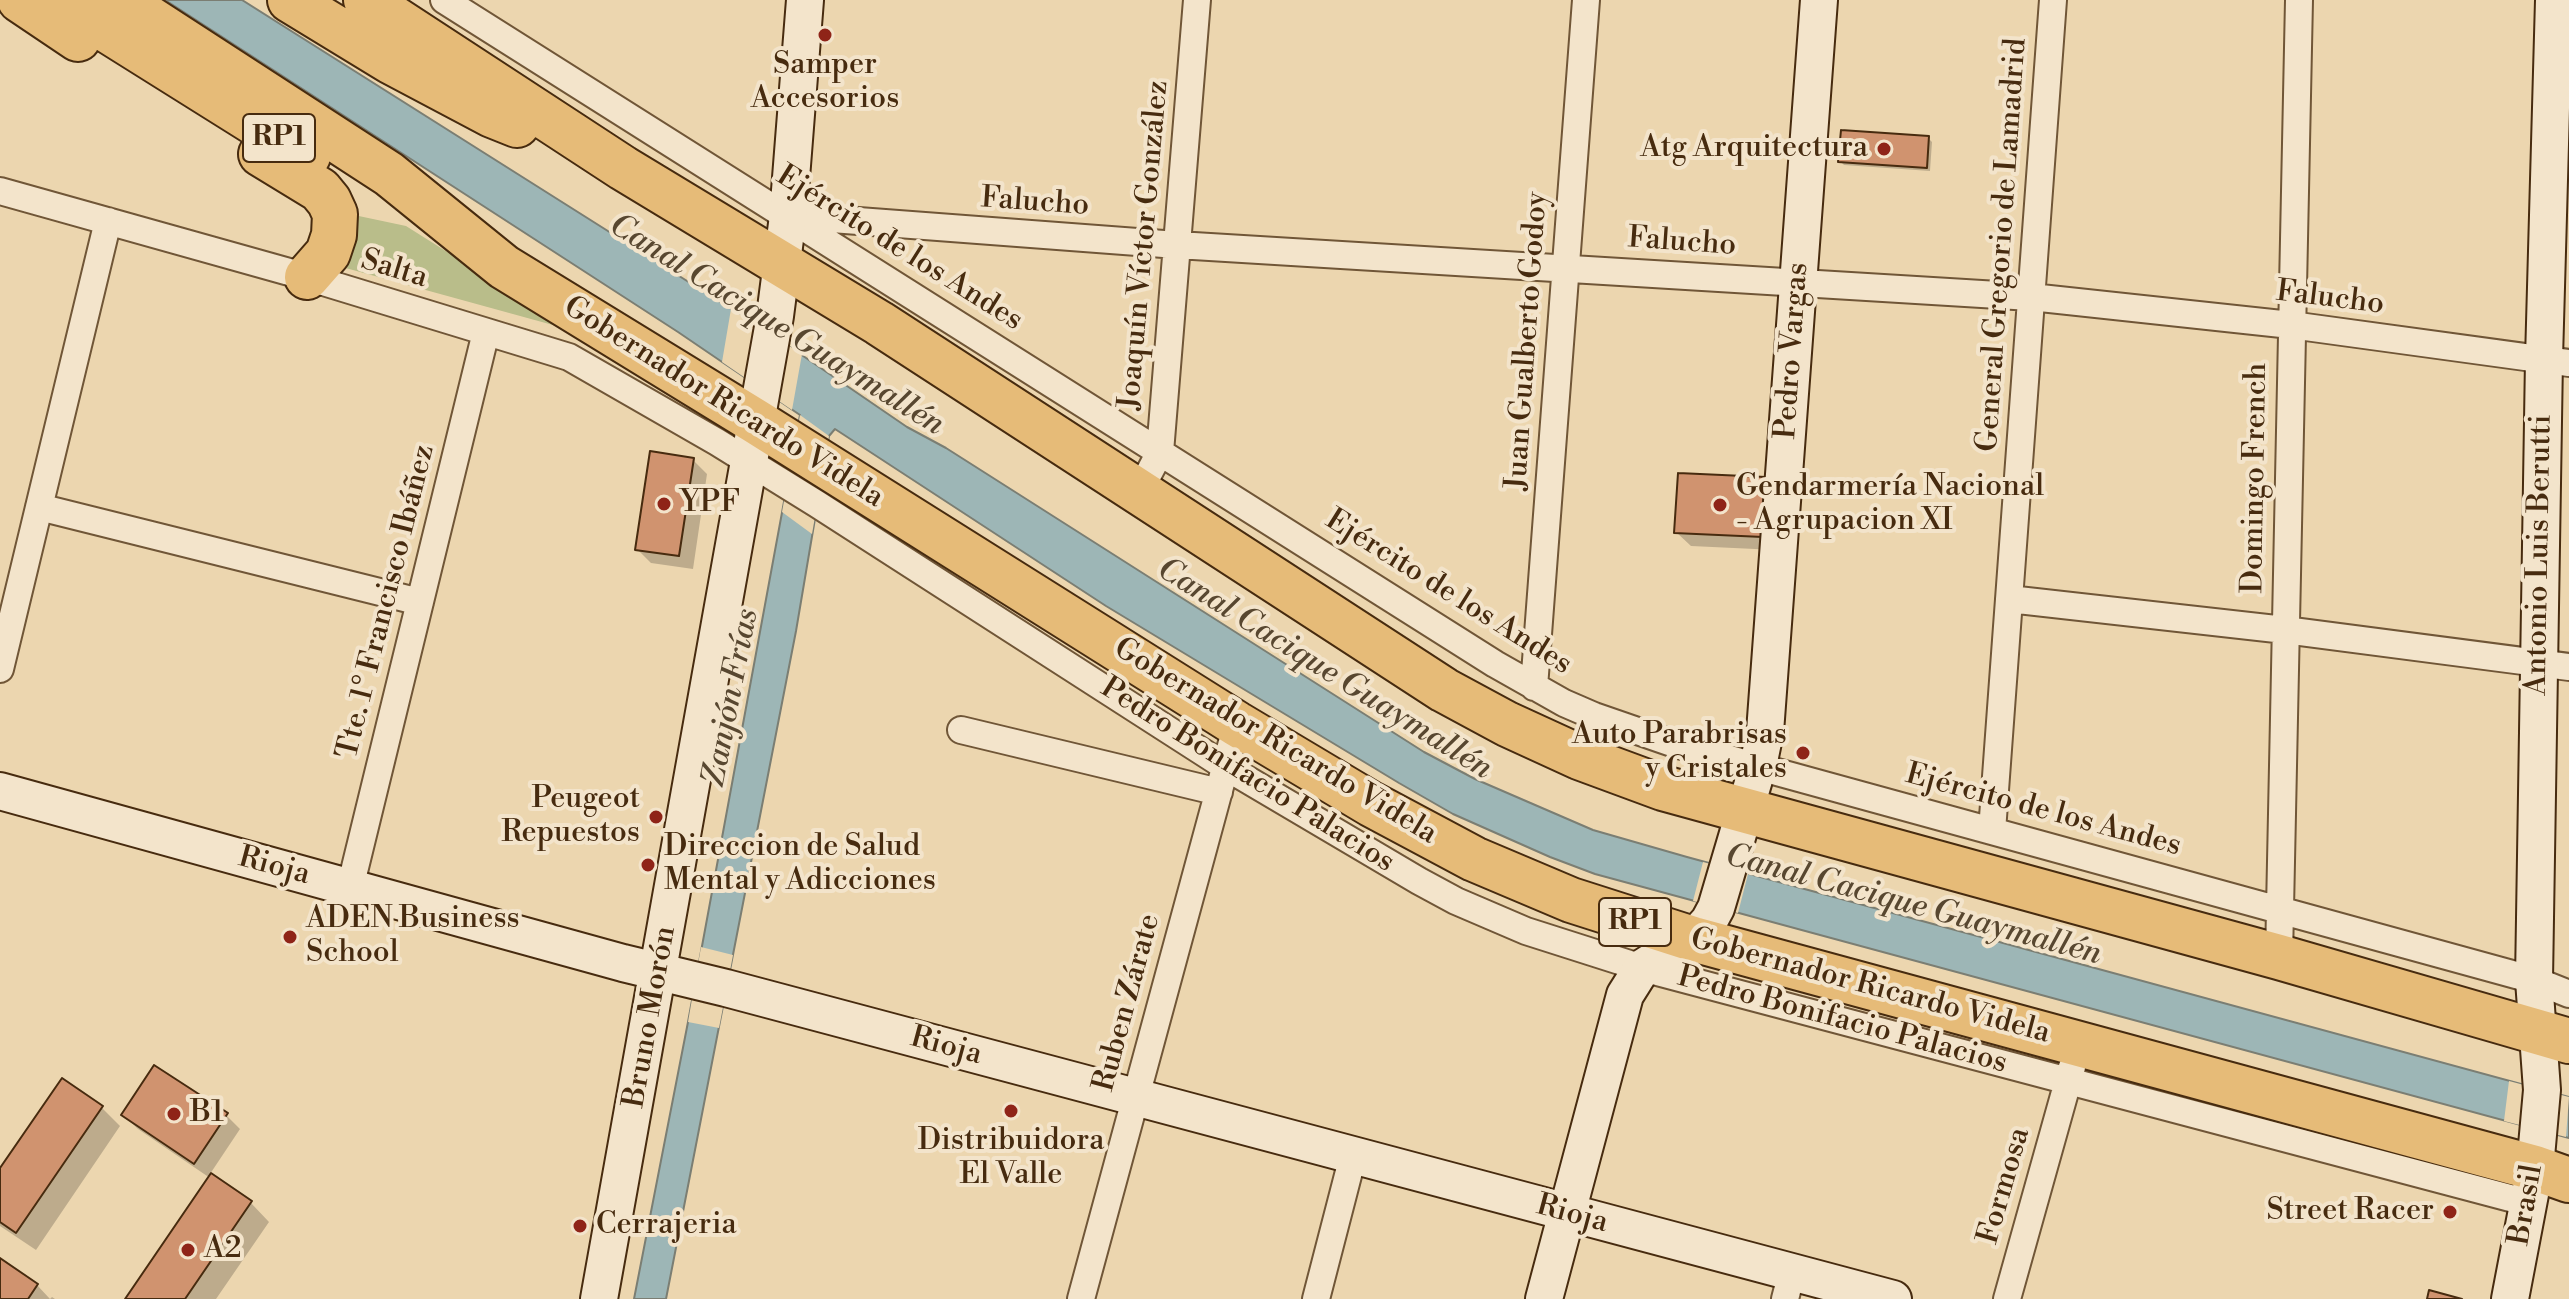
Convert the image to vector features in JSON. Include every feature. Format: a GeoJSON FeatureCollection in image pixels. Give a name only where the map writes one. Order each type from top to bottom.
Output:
{"type":"FeatureCollection","features":[{"type":"Feature","properties":{"kind":"highway"},"geometry":{"type":"LineString","coordinates":[[20,0],[36,13],[320,190],[335,214],[334,235],[328,253],[307,277]]}},
{"type":"Feature","properties":{"kind":"highway","name":"RP1"},"geometry":{"type":"LineString","coordinates":[[59,0],[419,225],[504,267]]}},
{"type":"Feature","properties":{"kind":"highway","name":"Gobernador Ricardo Videla"},"geometry":{"type":"LineString","coordinates":[[121,0],[389,174],[504,267],[761,392],[805,475],[1371,804],[1474,859],[1586,906],[1715,901],[2073,1063],[2542,1147]]}},
{"type":"Feature","properties":{"kind":"highway"},"geometry":{"type":"LineString","coordinates":[[290,0],[390,61],[492,115],[623,168]]}},
{"type":"Feature","properties":{"kind":"highway"},"geometry":{"type":"LineString","coordinates":[[389,6],[623,168],[879,323],[1444,690],[1507,724],[1579,757],[1635,778],[1745,811],[2279,957],[2553,1036]]}},
{"type":"Feature","properties":{"kind":"street","name":"Ejército de los Andes"},"geometry":{"type":"LineString","coordinates":[[444,0],[1534,687],[1594,716],[1675,744],[2534,980],[2569,994]]}},
{"type":"Feature","properties":{"kind":"street","name":"Bruno Morón"},"geometry":{"type":"LineString","coordinates":[[599,1299],[783,265],[805,0]]}},
{"type":"Feature","properties":{"kind":"street","name":"Joaquín Víctor González"},"geometry":{"type":"LineString","coordinates":[[1140,490],[1160,452],[1197,0]]}},
{"type":"Feature","properties":{"kind":"street","name":"Juan Gualberto Godoy"},"geometry":{"type":"LineString","coordinates":[[1534,687],[1586,0]]}},
{"type":"Feature","properties":{"kind":"street","name":"Pedro Vargas"},"geometry":{"type":"LineString","coordinates":[[1715,901],[1745,811],[1765,732],[1819,0]]}},
{"type":"Feature","properties":{"kind":"street","name":"General Gregorio de Lamadrid"},"geometry":{"type":"LineString","coordinates":[[1992,831],[2053,0]]}},
{"type":"Feature","properties":{"kind":"street","name":"Domingo French"},"geometry":{"type":"LineString","coordinates":[[2279,957],[2299,0]]}},
{"type":"Feature","properties":{"kind":"street","name":"Antonio Luis Berutti"},"geometry":{"type":"LineString","coordinates":[[2542,1147],[2553,1036],[2534,980],[2554,665],[2554,0]]}},
{"type":"Feature","properties":{"kind":"street","name":"Salta"},"geometry":{"type":"LineString","coordinates":[[0,191],[307,277],[569,357],[761,392]]}},
{"type":"Feature","properties":{"kind":"street","name":"Falucho"},"geometry":{"type":"LineString","coordinates":[[788,216],[1177,245],[2031,297],[2291,325],[2556,361]]}},
{"type":"Feature","properties":{"kind":"street"},"geometry":{"type":"LineString","coordinates":[[0,669],[108,221]]}},
{"type":"Feature","properties":{"kind":"street","name":"Tte. 1° Francisco Ibáñez"},"geometry":{"type":"LineString","coordinates":[[350,888],[486,332]]}},
{"type":"Feature","properties":{"kind":"street","name":"Pedro Bonifacio Palacios"},"geometry":{"type":"LineString","coordinates":[[805,475],[1222,779],[1456,901],[1526,931],[1642,968],[2073,1063]]}},
{"type":"Feature","properties":{"kind":"street"},"geometry":{"type":"LineString","coordinates":[[39,507],[420,602]]}},
{"type":"Feature","properties":{"kind":"street"},"geometry":{"type":"LineString","coordinates":[[2009,599],[2285,630],[2554,665]]}},
{"type":"Feature","properties":{"kind":"street","name":"Ruben Zárate"},"geometry":{"type":"LineString","coordinates":[[1081,1299],[1237,724]]}},
{"type":"Feature","properties":{"kind":"street"},"geometry":{"type":"LineString","coordinates":[[961,730],[1222,779]]}},
{"type":"Feature","properties":{"kind":"street","name":"Rioja"},"geometry":{"type":"LineString","coordinates":[[0,791],[659,972],[1567,1214],[1788,1286],[1893,1299]]}},
{"type":"Feature","properties":{"kind":"street"},"geometry":{"type":"LineString","coordinates":[[1544,1299],[1625,995],[1642,968],[1686,940],[1715,901]]}},
{"type":"Feature","properties":{"kind":"street","name":"Formosa"},"geometry":{"type":"LineString","coordinates":[[2007,1299],[2073,1063]]}},
{"type":"Feature","properties":{"kind":"street","name":"Brasil"},"geometry":{"type":"LineString","coordinates":[[2510,1299],[2542,1147]]}},
{"type":"Feature","properties":{"kind":"street"},"geometry":{"type":"LineString","coordinates":[[1316,1299],[1353,1156]]}},
{"type":"Feature","properties":{"kind":"green space"},"geometry":{"type":"Polygon","coordinates":[[[354,215],[406,226],[571,330],[342,267],[354,215]]]}},
{"type":"Feature","properties":{"kind":"water"},"geometry":{"type":"Polygon","coordinates":[[[165,0],[242,0],[771,334],[907,427],[946,448],[1424,752],[1475,779],[1593,830],[2569,1097],[2569,1138],[1595,874],[1550,857],[1453,814],[1399,783],[1106,606],[835,429],[829,436],[796,631],[666,1299],[634,1299],[800,415],[678,332],[165,0]]]}},
{"type":"Feature","properties":{"kind":"pier"},"geometry":{"type":"Polygon","coordinates":[[[731,309],[802,354],[792,410],[722,362],[731,309]]]}},
{"type":"Feature","properties":{"kind":"pier"},"geometry":{"type":"Polygon","coordinates":[[[800,415],[829,436],[812,534],[782,512],[800,415]]]}},
{"type":"Feature","properties":{"kind":"pier"},"geometry":{"type":"Polygon","coordinates":[[[1703,862],[1748,874],[1738,913],[1693,901],[1703,862]]]}},
{"type":"Feature","properties":{"kind":"pier"},"geometry":{"type":"Polygon","coordinates":[[[701,947],[733,955],[719,1028],[688,1022],[701,947]]]}},
{"type":"Feature","properties":{"kind":"pier"},"geometry":{"type":"Polygon","coordinates":[[[2509,1081],[2569,1097],[2566,1137],[2504,1121],[2509,1081]]]}},
{"type":"Feature","properties":{"kind":"building","name":"Atg Arquitectura"},"geometry":{"type":"Polygon","coordinates":[[[1841,130],[1929,136],[1927,168],[1838,162],[1841,130]]]}},
{"type":"Feature","properties":{"kind":"building","name":"YPF"},"geometry":{"type":"Polygon","coordinates":[[[650,451],[694,458],[679,556],[635,550],[650,451]]]}},
{"type":"Feature","properties":{"kind":"building","name":"Gendarmería Nacional - Agrupacion XI"},"geometry":{"type":"Polygon","coordinates":[[[1678,473],[1766,477],[1763,537],[1674,533],[1678,473]]]}},
{"type":"Feature","properties":{"kind":"building","name":"B1"},"geometry":{"type":"Polygon","coordinates":[[[154,1065],[228,1113],[194,1164],[121,1115],[154,1065]]]}},
{"type":"Feature","properties":{"kind":"building"},"geometry":{"type":"Polygon","coordinates":[[[62,1078],[103,1106],[16,1233],[0,1222],[0,1168],[62,1078]]]}},
{"type":"Feature","properties":{"kind":"building","name":"A2"},"geometry":{"type":"Polygon","coordinates":[[[211,1173],[252,1201],[185,1299],[125,1299],[211,1173]]]}},
{"type":"Feature","properties":{"kind":"building"},"geometry":{"type":"Polygon","coordinates":[[[0,1258],[38,1284],[28,1299],[0,1299],[0,1258]]]}},
{"type":"Feature","properties":{"kind":"building"},"geometry":{"type":"Polygon","coordinates":[[[2429,1290],[2462,1299],[2427,1299],[2429,1290]]]}},
{"type":"Feature","properties":{"kind":"place","name":"Samper Accesorios"},"geometry":{"type":"Point","coordinates":[825,35]}},
{"type":"Feature","properties":{"kind":"place","name":"Atg Arquitectura"},"geometry":{"type":"Point","coordinates":[1884,149]}},
{"type":"Feature","properties":{"kind":"place","name":"YPF"},"geometry":{"type":"Point","coordinates":[664,504]}},
{"type":"Feature","properties":{"kind":"place","name":"Gendarmería Nacional - Agrupacion XI"},"geometry":{"type":"Point","coordinates":[1720,505]}},
{"type":"Feature","properties":{"kind":"place","name":"Auto Parabrisas y Cristales"},"geometry":{"type":"Point","coordinates":[1803,753]}},
{"type":"Feature","properties":{"kind":"place","name":"Peugeot Repuestos"},"geometry":{"type":"Point","coordinates":[656,817]}},
{"type":"Feature","properties":{"kind":"place","name":"Direccion de Salud Mental y Adicciones"},"geometry":{"type":"Point","coordinates":[648,865]}},
{"type":"Feature","properties":{"kind":"place","name":"ADEN Business School"},"geometry":{"type":"Point","coordinates":[290,937]}},
{"type":"Feature","properties":{"kind":"place","name":"Distribuidora El Valle"},"geometry":{"type":"Point","coordinates":[1011,1111]}},
{"type":"Feature","properties":{"kind":"place","name":"B1"},"geometry":{"type":"Point","coordinates":[174,1114]}},
{"type":"Feature","properties":{"kind":"place","name":"Street Racer"},"geometry":{"type":"Point","coordinates":[2450,1212]}},
{"type":"Feature","properties":{"kind":"place","name":"Cerrajeria"},"geometry":{"type":"Point","coordinates":[580,1226]}},
{"type":"Feature","properties":{"kind":"place","name":"A2"},"geometry":{"type":"Point","coordinates":[188,1250]}},
{"type":"Feature","properties":{"kind":"water label","name":"Canal Cacique Guaymallén"},"geometry":{"type":"Point","coordinates":[776,326]}},
{"type":"Feature","properties":{"kind":"water label","name":"Canal Cacique Guaymallén"},"geometry":{"type":"Point","coordinates":[1324,670]}},
{"type":"Feature","properties":{"kind":"water label","name":"Zanjón Frías"},"geometry":{"type":"Point","coordinates":[732,698]}},
{"type":"Feature","properties":{"kind":"water label","name":"Canal Cacique Guaymallén"},"geometry":{"type":"Point","coordinates":[1913,906]}}]}
